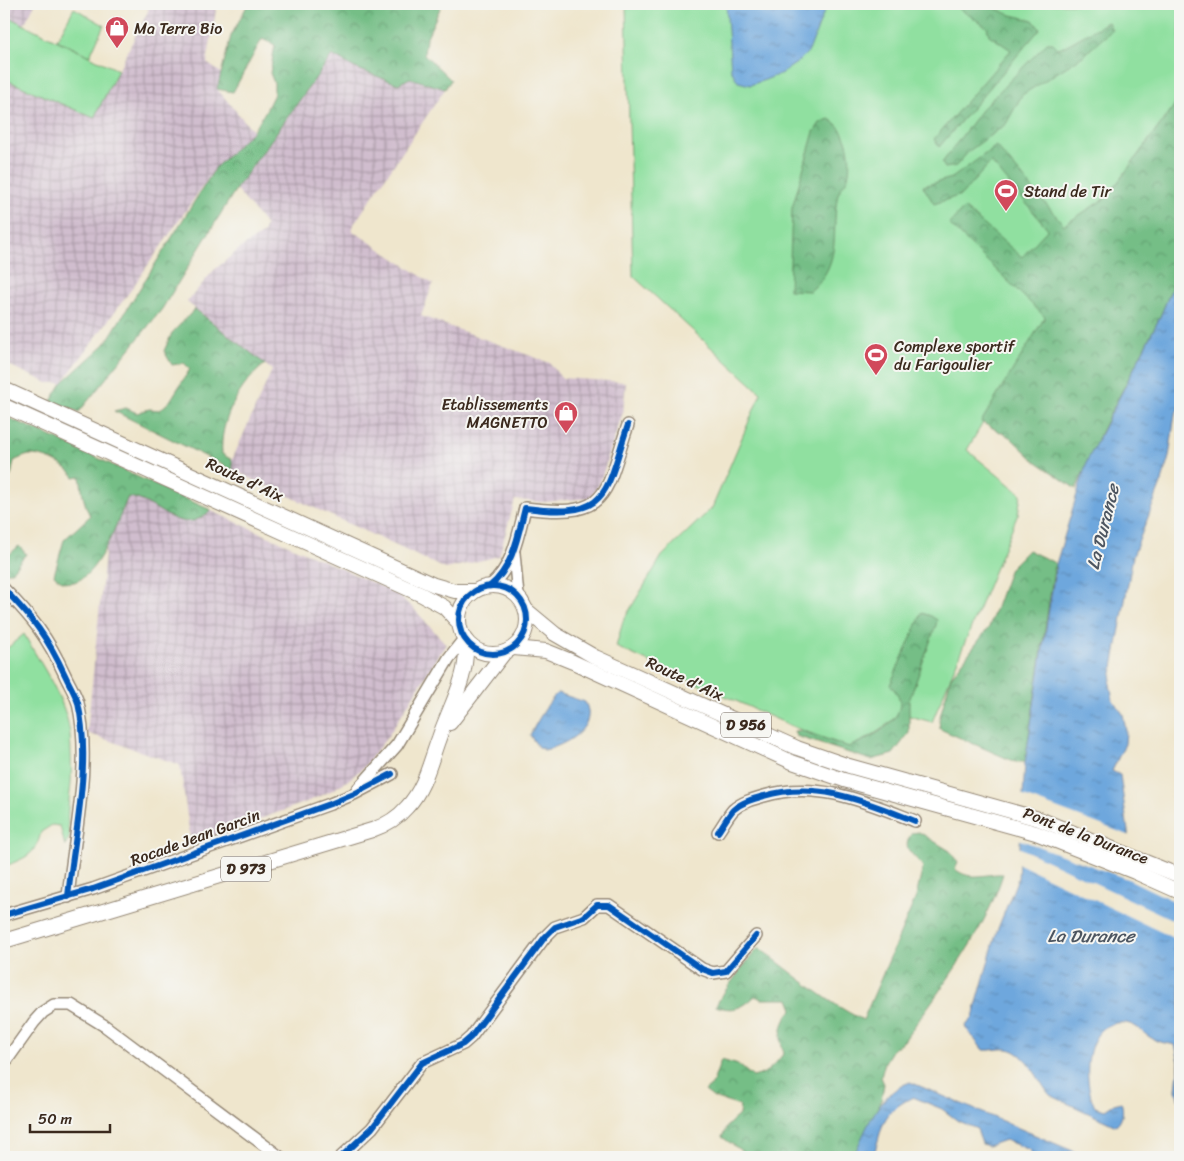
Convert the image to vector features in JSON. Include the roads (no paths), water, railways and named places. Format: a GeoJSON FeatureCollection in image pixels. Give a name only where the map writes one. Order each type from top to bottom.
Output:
{"type":"FeatureCollection","features":[{"type":"Feature","properties":{"kind":"main road","name":"Route d'Aix"},"geometry":{"type":"LineString","coordinates":[[4,389],[434,585],[455,591],[474,591]]}},
{"type":"Feature","properties":{"kind":"main road","name":"Route d'Aix"},"geometry":{"type":"LineString","coordinates":[[4,406],[429,598],[444,607],[458,622]]}},
{"type":"Feature","properties":{"kind":"main road"},"geometry":{"type":"LineString","coordinates":[[490,586],[505,588],[518,596],[528,618],[524,635],[509,651],[487,655],[472,648],[466,641],[458,622],[462,604],[474,591],[490,586]]}},
{"type":"Feature","properties":{"kind":"main road","name":"Route d'Aix"},"geometry":{"type":"LineString","coordinates":[[526,610],[555,634],[595,657],[797,748],[848,766],[982,802]]}},
{"type":"Feature","properties":{"kind":"main road","name":"D 973"},"geometry":{"type":"LineString","coordinates":[[4,941],[154,898],[385,825],[396,819],[416,795],[430,767],[439,737],[461,687],[466,661],[466,641]]}},
{"type":"Feature","properties":{"kind":"main road","name":"Route d'Aix"},"geometry":{"type":"LineString","coordinates":[[509,651],[546,651],[815,771],[978,816]]}},
{"type":"Feature","properties":{"kind":"main road","name":"D 973"},"geometry":{"type":"LineString","coordinates":[[439,737],[509,651]]}},
{"type":"Feature","properties":{"kind":"main road","name":"Pont de la Durance"},"geometry":{"type":"LineString","coordinates":[[982,802],[1065,829],[1180,876]]}},
{"type":"Feature","properties":{"kind":"main road","name":"Pont de la Durance"},"geometry":{"type":"LineString","coordinates":[[978,816],[1054,840],[1178,891]]}},
{"type":"Feature","properties":{"kind":"street"},"geometry":{"type":"LineString","coordinates":[[490,586],[502,574],[514,548],[525,508],[579,510],[593,505],[600,499],[607,486],[628,425]]}},
{"type":"Feature","properties":{"kind":"street"},"geometry":{"type":"LineString","coordinates":[[514,548],[518,596]]}},
{"type":"Feature","properties":{"kind":"street"},"geometry":{"type":"LineString","coordinates":[[4,588],[32,617],[53,649],[77,700],[81,720],[82,785],[68,896]]}},
{"type":"Feature","properties":{"kind":"street"},"geometry":{"type":"LineString","coordinates":[[354,794],[397,745],[448,658],[466,641]]}},
{"type":"Feature","properties":{"kind":"street","name":"Rocade Jean Garcin"},"geometry":{"type":"LineString","coordinates":[[4,916],[68,896],[354,794],[392,774]]}},
{"type":"Feature","properties":{"kind":"street"},"geometry":{"type":"LineString","coordinates":[[718,832],[734,810],[748,801],[771,793],[805,789],[848,795],[915,821]]}},
{"type":"Feature","properties":{"kind":"street"},"geometry":{"type":"LineString","coordinates":[[341,1157],[384,1114],[422,1063],[463,1044],[471,1037],[545,937],[555,927],[578,920],[597,905],[610,905],[702,969],[713,973],[726,971],[756,936]]}},
{"type":"Feature","properties":{"kind":"street"},"geometry":{"type":"LineString","coordinates":[[4,1064],[43,1012],[54,1005],[71,1005],[105,1026],[280,1157]]}},
{"type":"Feature","properties":{"kind":"water"},"geometry":{"type":"Polygon","coordinates":[[[726,4],[827,4],[809,51],[798,62],[782,73],[750,85],[738,82],[731,70],[726,4]]]}},
{"type":"Feature","properties":{"kind":"water","name":"La Durance"},"geometry":{"type":"Polygon","coordinates":[[[1180,268],[1180,407],[1175,414],[1169,457],[1162,481],[1133,556],[1110,684],[1113,700],[1123,714],[1126,731],[1125,744],[1112,771],[1120,775],[1129,838],[1152,854],[1180,863],[1180,1107],[1176,1090],[1179,1062],[1175,1045],[1155,1040],[1130,1024],[1112,1024],[1101,1030],[1094,1041],[1088,1068],[1088,1083],[1095,1107],[1105,1110],[1121,1102],[1122,1115],[1116,1126],[1050,1095],[1021,1055],[1007,1049],[983,1050],[965,1027],[973,1017],[997,931],[1018,878],[1025,762],[1056,564],[1087,461],[1160,317],[1180,268]]]}},
{"type":"Feature","properties":{"kind":"water"},"geometry":{"type":"Polygon","coordinates":[[[558,693],[585,702],[588,711],[587,719],[584,727],[570,740],[544,750],[538,747],[530,735],[548,705],[558,693]]]}},
{"type":"Feature","properties":{"kind":"water"},"geometry":{"type":"Polygon","coordinates":[[[910,1082],[1087,1157],[1031,1157],[1030,1150],[1005,1140],[988,1146],[982,1144],[977,1129],[958,1121],[942,1109],[913,1097],[894,1109],[884,1121],[873,1157],[853,1157],[868,1124],[881,1103],[899,1087],[910,1082]]]}},
{"type":"Feature","properties":{"kind":"place","name":"Ma Terre Bio"},"geometry":{"type":"Point","coordinates":[117,49]}},
{"type":"Feature","properties":{"kind":"place","name":"Stand de Tir"},"geometry":{"type":"Point","coordinates":[1006,212]}},
{"type":"Feature","properties":{"kind":"place","name":"Complexe sportif du Farigoulier"},"geometry":{"type":"Point","coordinates":[876,376]}},
{"type":"Feature","properties":{"kind":"place","name":"Etablissements MAGNETTO"},"geometry":{"type":"Point","coordinates":[566,434]}}]}
